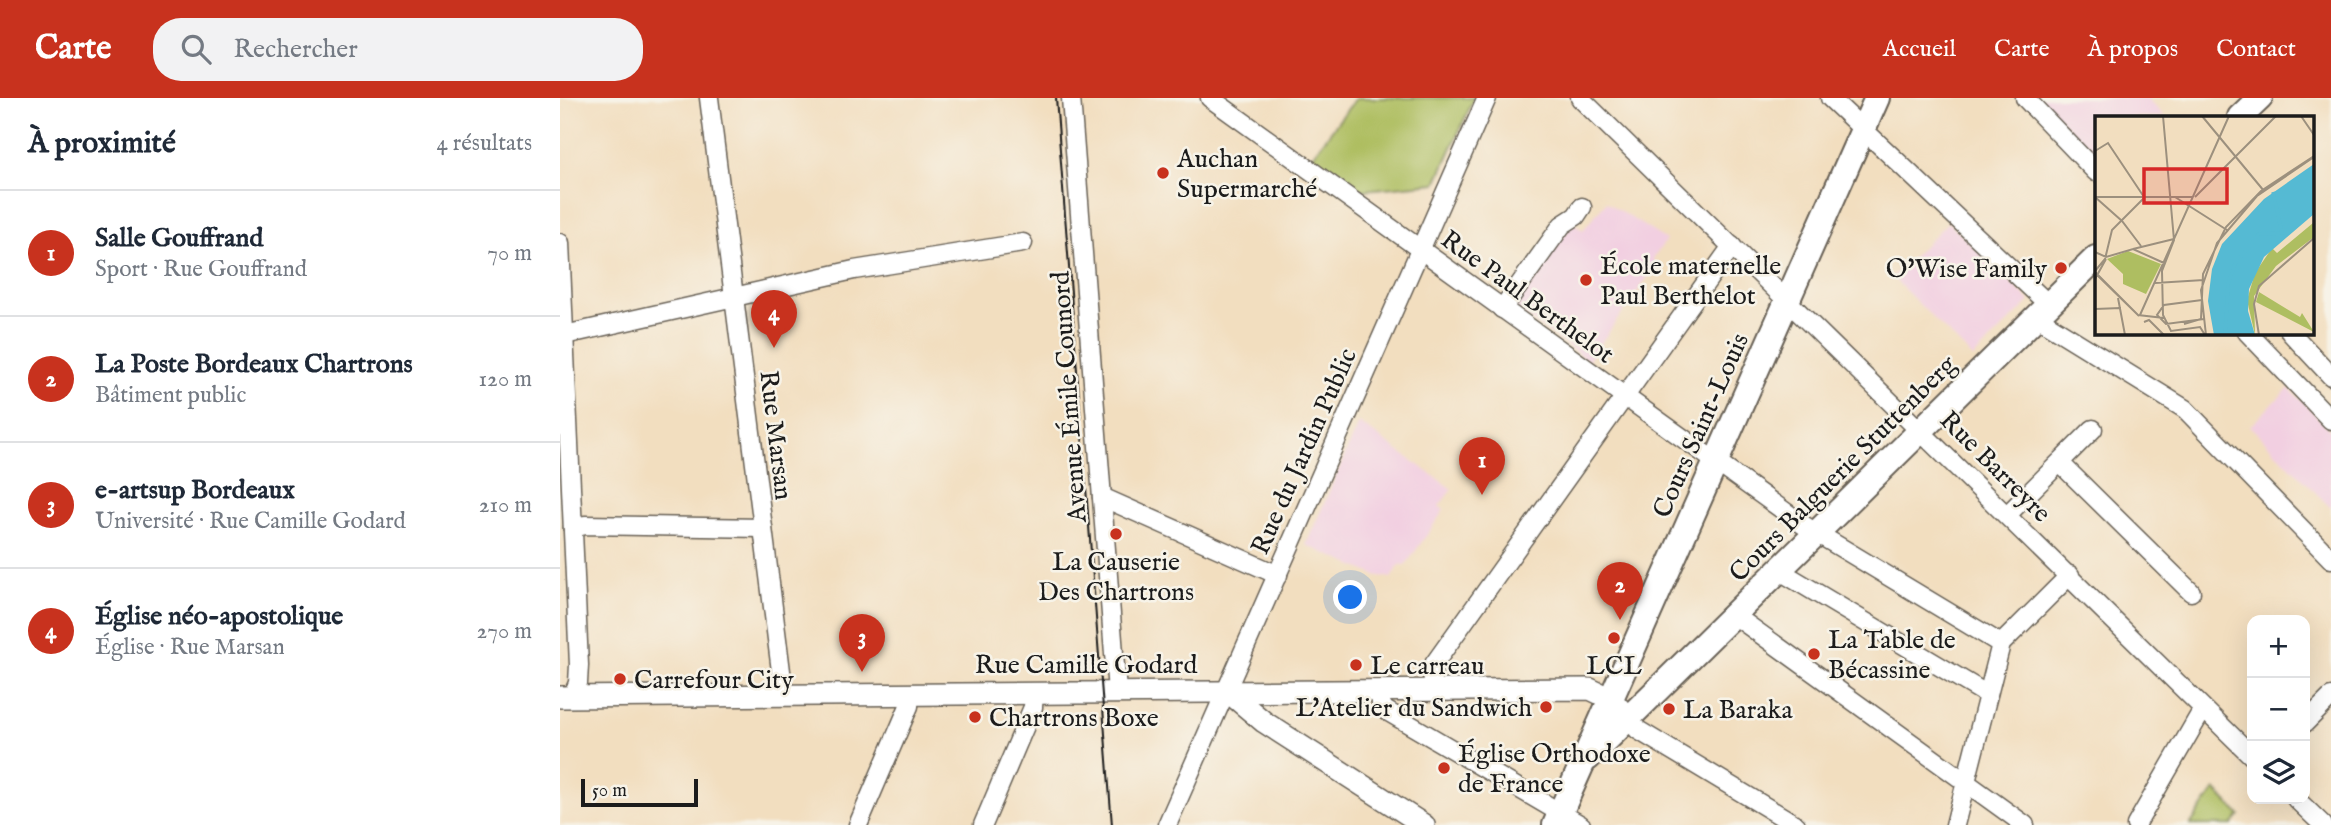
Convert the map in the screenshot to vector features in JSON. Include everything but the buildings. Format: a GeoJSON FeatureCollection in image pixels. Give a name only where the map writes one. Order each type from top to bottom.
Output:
{"type":"FeatureCollection","features":[{"type":"Feature","properties":{"kind":"main road","name":"Cours Saint-Louis"},"geometry":{"type":"LineString","coordinates":[[1565,821],[1582,763],[1877,98]]}},
{"type":"Feature","properties":{"kind":"main road","name":"Cours Balguerie Stuttenberg"},"geometry":{"type":"LineString","coordinates":[[1582,763],[1629,720],[2095,259]]}},
{"type":"Feature","properties":{"kind":"street","name":"Rue Marsan"},"geometry":{"type":"LineString","coordinates":[[709,98],[784,695]]}},
{"type":"Feature","properties":{"kind":"street","name":"Avenue Émile Counord"},"geometry":{"type":"LineString","coordinates":[[1071,98],[1117,692]]}},
{"type":"Feature","properties":{"kind":"street","name":"Rue Paul Berthelot"},"geometry":{"type":"LineString","coordinates":[[1210,98],[1716,463],[1818,533],[2001,644]]}},
{"type":"Feature","properties":{"kind":"street","name":"Rue du Jardin Public"},"geometry":{"type":"LineString","coordinates":[[1168,825],[1487,98]]}},
{"type":"Feature","properties":{"kind":"street","name":"Rue Barreyre"},"geometry":{"type":"LineString","coordinates":[[1580,98],[2008,514],[2247,751]]}},
{"type":"Feature","properties":{"kind":"street"},"geometry":{"type":"LineString","coordinates":[[1830,98],[1864,128],[2044,310],[2049,325],[2185,409],[2331,559]]}},
{"type":"Feature","properties":{"kind":"street"},"geometry":{"type":"LineString","coordinates":[[2025,98],[2095,171]]}},
{"type":"Feature","properties":{"kind":"street"},"geometry":{"type":"LineString","coordinates":[[1502,309],[1562,225],[1576,216],[1582,206]]}},
{"type":"Feature","properties":{"kind":"street"},"geometry":{"type":"LineString","coordinates":[[560,243],[562,336],[579,665],[578,683],[563,698]]}},
{"type":"Feature","properties":{"kind":"street"},"geometry":{"type":"LineString","coordinates":[[562,336],[854,270],[1023,243]]}},
{"type":"Feature","properties":{"kind":"street"},"geometry":{"type":"LineString","coordinates":[[1432,690],[1434,664],[1732,246]]}},
{"type":"Feature","properties":{"kind":"street"},"geometry":{"type":"LineString","coordinates":[[2249,334],[2331,421]]}},
{"type":"Feature","properties":{"kind":"street"},"geometry":{"type":"LineString","coordinates":[[2292,334],[2331,376]]}},
{"type":"Feature","properties":{"kind":"street"},"geometry":{"type":"LineString","coordinates":[[2008,514],[2093,429]]}},
{"type":"Feature","properties":{"kind":"street"},"geometry":{"type":"LineString","coordinates":[[2060,463],[2191,592]]}},
{"type":"Feature","properties":{"kind":"street"},"geometry":{"type":"LineString","coordinates":[[1102,497],[1278,575]]}},
{"type":"Feature","properties":{"kind":"street"},"geometry":{"type":"LineString","coordinates":[[573,528],[585,525],[763,528]]}},
{"type":"Feature","properties":{"kind":"street"},"geometry":{"type":"LineString","coordinates":[[1780,571],[1986,694]]}},
{"type":"Feature","properties":{"kind":"street"},"geometry":{"type":"LineString","coordinates":[[1955,825],[1986,694],[2001,644],[2070,575]]}},
{"type":"Feature","properties":{"kind":"street"},"geometry":{"type":"LineString","coordinates":[[1734,615],[2025,825]]}},
{"type":"Feature","properties":{"kind":"street","name":"Rue Camille Godard"},"geometry":{"type":"LineString","coordinates":[[563,698],[1590,689],[1611,699]]}},
{"type":"Feature","properties":{"kind":"street"},"geometry":{"type":"LineString","coordinates":[[1380,690],[1381,704],[1385,710],[1565,821]]}},
{"type":"Feature","properties":{"kind":"street"},"geometry":{"type":"LineString","coordinates":[[1227,691],[1264,722],[1424,825]]}},
{"type":"Feature","properties":{"kind":"street"},"geometry":{"type":"LineString","coordinates":[[983,825],[1034,708],[1034,693]]}},
{"type":"Feature","properties":{"kind":"street"},"geometry":{"type":"LineString","coordinates":[[858,825],[909,706],[910,694]]}},
{"type":"Feature","properties":{"kind":"street"},"geometry":{"type":"LineString","coordinates":[[2310,718],[2331,697]]}},
{"type":"Feature","properties":{"kind":"street"},"geometry":{"type":"LineString","coordinates":[[1611,699],[1638,730],[1796,825]]}},
{"type":"Feature","properties":{"kind":"street"},"geometry":{"type":"LineString","coordinates":[[2136,825],[2203,709]]}},
{"type":"Feature","properties":{"kind":"street"},"geometry":{"type":"LineString","coordinates":[[2301,804],[2323,825]]}},
{"type":"Feature","properties":{"kind":"shaded area"},"geometry":{"type":"Polygon","coordinates":[[[2039,98],[2147,98],[2164,116],[2095,116],[2095,155],[2039,98]]]}},
{"type":"Feature","properties":{"kind":"shaded area","name":"École maternelle Paul Berthelot"},"geometry":{"type":"Polygon","coordinates":[[[1606,202],[1666,240],[1653,259],[1657,264],[1588,361],[1509,304],[1573,223],[1583,230],[1606,202]]]}},
{"type":"Feature","properties":{"kind":"shaded area"},"geometry":{"type":"Polygon","coordinates":[[[1948,222],[2030,301],[1973,358],[1892,277],[1948,222]]]}},
{"type":"Feature","properties":{"kind":"shaded area"},"geometry":{"type":"Polygon","coordinates":[[[2289,388],[2331,431],[2331,508],[2250,426],[2289,388]]]}},
{"type":"Feature","properties":{"kind":"shaded area"},"geometry":{"type":"Polygon","coordinates":[[[1359,423],[1452,489],[1439,506],[1444,510],[1405,566],[1400,564],[1391,578],[1375,575],[1306,545],[1359,423]]]}},
{"type":"Feature","properties":{"kind":"green space"},"geometry":{"type":"Polygon","coordinates":[[[1356,98],[1474,98],[1436,183],[1354,191],[1310,159],[1356,98]]]}},
{"type":"Feature","properties":{"kind":"green space"},"geometry":{"type":"Polygon","coordinates":[[[2215,790],[2240,815],[2232,825],[2190,825],[2215,790]]]}},
{"type":"Feature","properties":{"kind":"tram line"},"geometry":{"type":"LineString","coordinates":[[1056,98],[1112,825]]}},
{"type":"Feature","properties":{"kind":"place","name":"Auchan Supermarché"},"geometry":{"type":"Point","coordinates":[1163,173]}},
{"type":"Feature","properties":{"kind":"place","name":"O'Wise Family"},"geometry":{"type":"Point","coordinates":[2061,268]}},
{"type":"Feature","properties":{"kind":"place","name":"École maternelle Paul Berthelot"},"geometry":{"type":"Point","coordinates":[1586,280]}},
{"type":"Feature","properties":{"kind":"place","name":"Église néo-apostolique"},"geometry":{"type":"Point","coordinates":[774,348]}},
{"type":"Feature","properties":{"kind":"place","name":"Salle Gouffrand"},"geometry":{"type":"Point","coordinates":[1482,495]}},
{"type":"Feature","properties":{"kind":"place","name":"La Causerie Des Chartrons"},"geometry":{"type":"Point","coordinates":[1116,534]}},
{"type":"Feature","properties":{"kind":"place","name":"La Poste Bordeaux Chartrons"},"geometry":{"type":"Point","coordinates":[1620,620]}},
{"type":"Feature","properties":{"kind":"place","name":"LCL"},"geometry":{"type":"Point","coordinates":[1614,638]}},
{"type":"Feature","properties":{"kind":"place","name":"La Table de Bécassine"},"geometry":{"type":"Point","coordinates":[1814,654]}},
{"type":"Feature","properties":{"kind":"place","name":"Le carreau"},"geometry":{"type":"Point","coordinates":[1356,665]}},
{"type":"Feature","properties":{"kind":"place","name":"e-artsup Bordeaux"},"geometry":{"type":"Point","coordinates":[862,672]}},
{"type":"Feature","properties":{"kind":"place","name":"Carrefour City"},"geometry":{"type":"Point","coordinates":[620,679]}},
{"type":"Feature","properties":{"kind":"place","name":"L'Atelier du Sandwich"},"geometry":{"type":"Point","coordinates":[1546,707]}},
{"type":"Feature","properties":{"kind":"place","name":"La Baraka"},"geometry":{"type":"Point","coordinates":[1669,709]}},
{"type":"Feature","properties":{"kind":"place","name":"Chartrons Boxe"},"geometry":{"type":"Point","coordinates":[975,717]}},
{"type":"Feature","properties":{"kind":"place","name":"Église Orthodoxe de France"},"geometry":{"type":"Point","coordinates":[1444,768]}}]}
